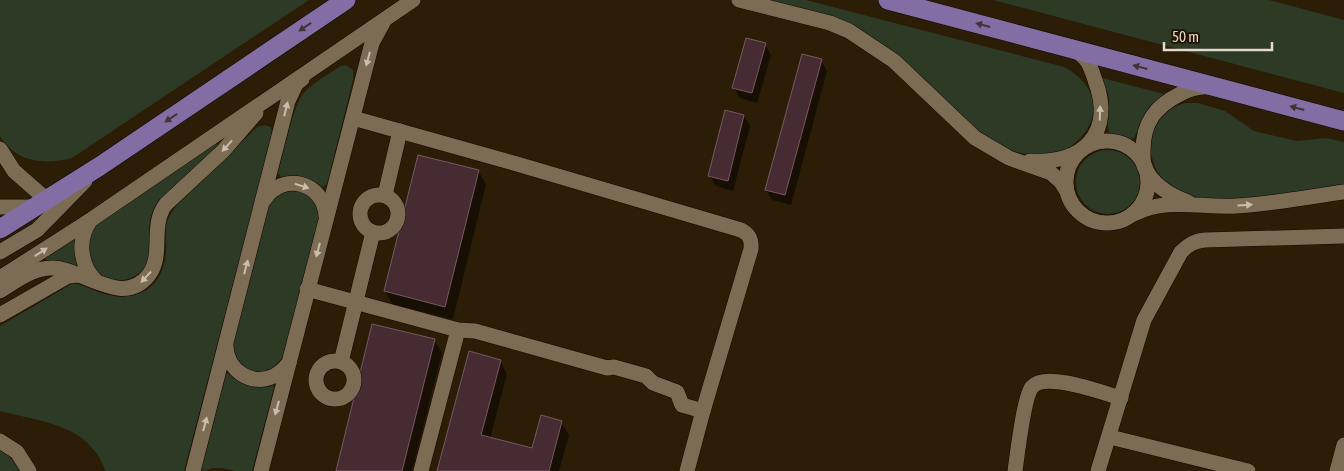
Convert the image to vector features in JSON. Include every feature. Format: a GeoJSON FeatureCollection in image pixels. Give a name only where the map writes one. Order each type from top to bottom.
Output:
{"type":"FeatureCollection","features":[{"type":"Feature","properties":{"kind":"main road"},"geometry":{"type":"LineString","coordinates":[[0,229],[100,166],[346,0]]}},
{"type":"Feature","properties":{"kind":"main road"},"geometry":{"type":"LineString","coordinates":[[888,0],[1344,121]]}},
{"type":"Feature","properties":{"kind":"main road"},"geometry":{"type":"LineString","coordinates":[[0,222],[35,207]]}},
{"type":"Feature","properties":{"kind":"lane"},"geometry":{"type":"LineString","coordinates":[[0,291],[23,270],[92,219],[413,0]]}},
{"type":"Feature","properties":{"kind":"lane"},"geometry":{"type":"LineString","coordinates":[[739,0],[830,23],[880,50],[900,66],[975,138],[1009,158],[1051,173],[1061,182],[1079,213],[1090,220],[1103,223],[1117,222],[1143,209],[1162,204],[1214,206],[1263,204],[1344,192]]}},
{"type":"Feature","properties":{"kind":"lane"},"geometry":{"type":"LineString","coordinates":[[261,471],[372,43],[389,16]]}},
{"type":"Feature","properties":{"kind":"lane"},"geometry":{"type":"LineString","coordinates":[[1066,190],[1069,166],[1075,156],[1095,137],[1100,114],[1100,96],[1088,62],[1083,55],[1072,49]]}},
{"type":"Feature","properties":{"kind":"lane"},"geometry":{"type":"LineString","coordinates":[[193,471],[288,102],[296,84],[307,72]]}},
{"type":"Feature","properties":{"kind":"lane"},"geometry":{"type":"LineString","coordinates":[[1129,217],[1138,209],[1144,199],[1147,188],[1143,143],[1150,119],[1158,107],[1167,100],[1191,89],[1202,86],[1216,87]]}},
{"type":"Feature","properties":{"kind":"lane"},"geometry":{"type":"LineString","coordinates":[[0,278],[23,270],[34,271],[52,268],[63,270],[111,288],[134,286],[143,281],[154,266],[157,255],[157,224],[161,210],[223,151],[270,96]]}},
{"type":"Feature","properties":{"kind":"lane"},"geometry":{"type":"LineString","coordinates":[[353,118],[733,228],[746,233],[750,237],[751,249],[687,471]]}},
{"type":"Feature","properties":{"kind":"lane"},"geometry":{"type":"LineString","coordinates":[[385,195],[400,131]]}},
{"type":"Feature","properties":{"kind":"lane"},"geometry":{"type":"LineString","coordinates":[[1009,158],[1052,161],[1062,159],[1097,142],[1111,142],[1124,145],[1136,154],[1149,174],[1164,190],[1176,198],[1196,205]]}},
{"type":"Feature","properties":{"kind":"lane"},"geometry":{"type":"LineString","coordinates":[[0,149],[35,207]]}},
{"type":"Feature","properties":{"kind":"lane"},"geometry":{"type":"LineString","coordinates":[[0,252],[37,230],[100,166]]}},
{"type":"Feature","properties":{"kind":"lane"},"geometry":{"type":"LineString","coordinates":[[263,201],[269,192],[283,184],[294,183],[307,186],[316,192],[322,200],[326,220]]}},
{"type":"Feature","properties":{"kind":"lane"},"geometry":{"type":"LineString","coordinates":[[385,195],[393,200],[397,206],[398,219],[391,229],[386,232],[368,230],[360,220],[360,208],[368,197],[385,195]]}},
{"type":"Feature","properties":{"kind":"lane"},"geometry":{"type":"LineString","coordinates":[[0,207],[35,207]]}},
{"type":"Feature","properties":{"kind":"lane"},"geometry":{"type":"LineString","coordinates":[[92,219],[83,234],[82,254],[87,271],[99,284]]}},
{"type":"Feature","properties":{"kind":"lane"},"geometry":{"type":"LineString","coordinates":[[341,362],[373,232]]}},
{"type":"Feature","properties":{"kind":"lane"},"geometry":{"type":"LineString","coordinates":[[1098,471],[1148,312],[1181,252],[1186,247],[1192,243],[1205,240],[1344,236]]}},
{"type":"Feature","properties":{"kind":"lane"},"geometry":{"type":"LineString","coordinates":[[23,270],[38,293]]}},
{"type":"Feature","properties":{"kind":"lane"},"geometry":{"type":"LineString","coordinates":[[0,315],[68,276],[80,276]]}},
{"type":"Feature","properties":{"kind":"lane"},"geometry":{"type":"LineString","coordinates":[[307,289],[458,330],[475,332],[607,368],[614,367],[646,376],[653,383],[676,392],[682,405],[703,411]]}},
{"type":"Feature","properties":{"kind":"lane"},"geometry":{"type":"LineString","coordinates":[[421,471],[458,330]]}},
{"type":"Feature","properties":{"kind":"lane"},"geometry":{"type":"LineString","coordinates":[[226,344],[229,361],[240,374],[247,377],[266,379],[276,375],[289,362]]}},
{"type":"Feature","properties":{"kind":"lane"},"geometry":{"type":"LineString","coordinates":[[1015,471],[1027,398],[1032,386],[1039,383],[1057,381],[1121,398]]}},
{"type":"Feature","properties":{"kind":"lane"},"geometry":{"type":"LineString","coordinates":[[1110,437],[1248,471]]}},
{"type":"Feature","properties":{"kind":"lane"},"geometry":{"type":"LineString","coordinates":[[0,441],[17,452],[29,471]]}},
{"type":"Feature","properties":{"kind":"lane"},"geometry":{"type":"LineString","coordinates":[[1337,471],[1344,445]]}},
{"type":"Feature","properties":{"kind":"green space"},"geometry":{"type":"Polygon","coordinates":[[[0,0],[309,0],[72,158],[42,161],[32,160],[14,152],[0,136],[0,0]]]}},
{"type":"Feature","properties":{"kind":"green space"},"geometry":{"type":"Polygon","coordinates":[[[763,0],[806,0],[1064,67],[1074,73],[1088,89],[1094,108],[1092,118],[1088,128],[1080,138],[1070,147],[1059,153],[1039,156],[1007,149],[995,144],[971,127],[897,56],[763,0]]]}},
{"type":"Feature","properties":{"kind":"green space"},"geometry":{"type":"Polygon","coordinates":[[[993,0],[1269,0],[1344,20],[1344,93],[993,0]]]}},
{"type":"Feature","properties":{"kind":"green space"},"geometry":{"type":"Polygon","coordinates":[[[346,65],[353,70],[353,80],[327,184],[323,187],[304,178],[293,176],[281,177],[278,173],[299,100],[316,82],[341,66],[346,65]]]}},
{"type":"Feature","properties":{"kind":"green space"},"geometry":{"type":"Polygon","coordinates":[[[1102,78],[1164,94],[1148,109],[1134,138],[1122,139],[1110,134],[1108,125],[1109,98],[1102,78]]]}},
{"type":"Feature","properties":{"kind":"green space"},"geometry":{"type":"Polygon","coordinates":[[[1185,103],[1198,103],[1225,111],[1254,131],[1297,141],[1326,138],[1344,142],[1344,185],[1255,198],[1214,200],[1203,200],[1176,190],[1164,181],[1156,169],[1150,144],[1157,124],[1164,115],[1173,108],[1185,103]]]}},
{"type":"Feature","properties":{"kind":"green space"},"geometry":{"type":"Polygon","coordinates":[[[264,125],[271,127],[272,135],[184,471],[106,471],[94,450],[74,433],[50,423],[0,411],[0,326],[73,283],[114,296],[136,295],[152,286],[162,270],[165,260],[166,225],[177,205],[257,127],[264,125]]]}},
{"type":"Feature","properties":{"kind":"green space"},"geometry":{"type":"Polygon","coordinates":[[[214,143],[218,145],[218,149],[161,200],[154,210],[150,224],[148,262],[144,268],[132,278],[125,280],[110,280],[98,273],[90,261],[88,240],[96,224],[214,143]]]}},
{"type":"Feature","properties":{"kind":"green space"},"geometry":{"type":"Polygon","coordinates":[[[1102,150],[1114,150],[1131,159],[1138,170],[1140,182],[1138,194],[1131,205],[1114,214],[1102,214],[1090,209],[1081,200],[1076,188],[1076,176],[1081,164],[1090,155],[1102,150]]]}},
{"type":"Feature","properties":{"kind":"green space"},"geometry":{"type":"Polygon","coordinates":[[[293,190],[305,193],[312,199],[317,207],[319,219],[283,357],[271,370],[263,372],[249,371],[239,363],[233,342],[269,203],[274,197],[293,190]]]}},
{"type":"Feature","properties":{"kind":"green space"},"geometry":{"type":"Polygon","coordinates":[[[75,238],[82,267],[47,262],[45,257],[75,238]]]}},
{"type":"Feature","properties":{"kind":"green space"},"geometry":{"type":"Polygon","coordinates":[[[226,374],[249,386],[273,385],[274,388],[252,471],[235,471],[222,468],[201,470],[226,374]]]}},
{"type":"Feature","properties":{"kind":"green space"},"geometry":{"type":"Polygon","coordinates":[[[0,450],[8,455],[21,471],[0,471],[0,450]]]}},
{"type":"Feature","properties":{"kind":"building"},"geometry":{"type":"Polygon","coordinates":[[[746,38],[766,43],[752,93],[732,88],[746,38]]]}},
{"type":"Feature","properties":{"kind":"building"},"geometry":{"type":"Polygon","coordinates":[[[802,54],[822,59],[785,195],[765,190],[802,54]]]}},
{"type":"Feature","properties":{"kind":"building"},"geometry":{"type":"Polygon","coordinates":[[[725,110],[744,115],[728,181],[708,176],[725,110]]]}},
{"type":"Feature","properties":{"kind":"building"},"geometry":{"type":"Polygon","coordinates":[[[418,155],[479,170],[445,307],[384,291],[418,155]]]}},
{"type":"Feature","properties":{"kind":"building"},"geometry":{"type":"Polygon","coordinates":[[[372,324],[435,339],[402,471],[336,471],[372,324]]]}},
{"type":"Feature","properties":{"kind":"building"},"geometry":{"type":"Polygon","coordinates":[[[469,351],[501,360],[481,435],[532,448],[541,415],[562,421],[549,471],[437,471],[469,351]]]}}]}
